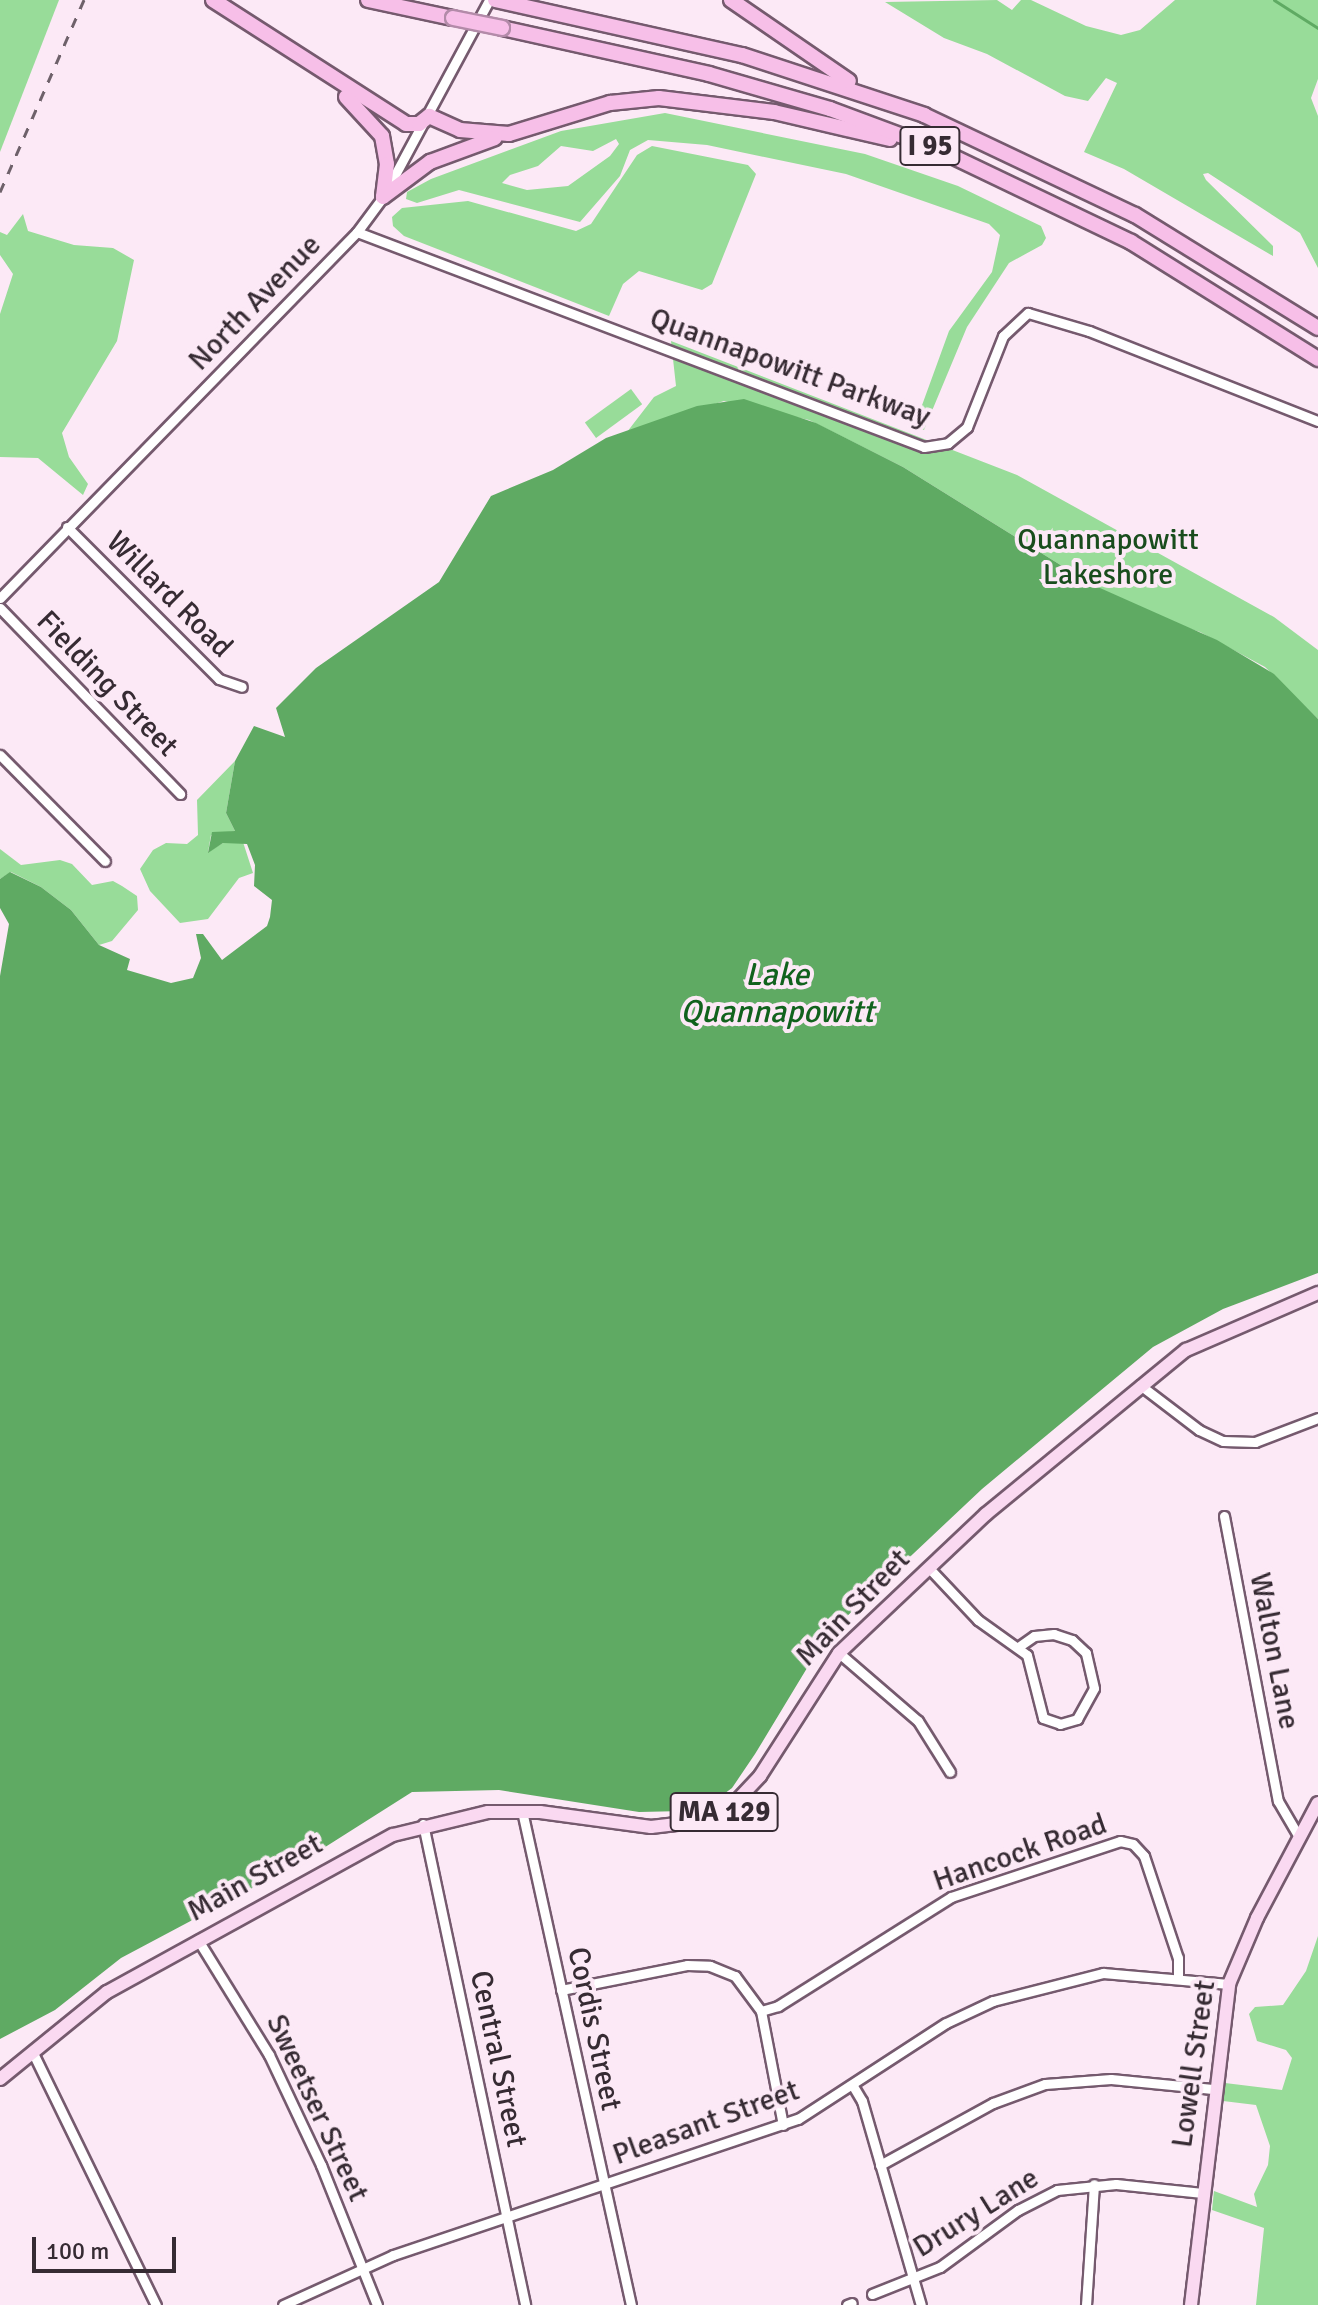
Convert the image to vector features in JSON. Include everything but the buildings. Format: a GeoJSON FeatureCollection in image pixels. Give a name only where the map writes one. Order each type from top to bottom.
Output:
{"type":"FeatureCollection","features":[{"type":"Feature","properties":{"kind":"highway"},"geometry":{"type":"LineString","coordinates":[[213,0],[313,68],[406,124],[419,124],[429,116],[460,130],[509,134]]}},
{"type":"Feature","properties":{"kind":"highway","name":"I 95"},"geometry":{"type":"LineString","coordinates":[[368,0],[737,82],[937,149],[1131,242],[1318,359]]}},
{"type":"Feature","properties":{"kind":"highway","name":"I 95"},"geometry":{"type":"LineString","coordinates":[[492,0],[742,55],[873,96],[1072,182],[1318,328]]}},
{"type":"Feature","properties":{"kind":"highway"},"geometry":{"type":"LineString","coordinates":[[731,0],[873,96]]}},
{"type":"Feature","properties":{"kind":"highway"},"geometry":{"type":"LineString","coordinates":[[313,68],[379,130],[387,164],[383,197]]}},
{"type":"Feature","properties":{"kind":"highway"},"geometry":{"type":"LineString","coordinates":[[383,197],[430,162],[610,103],[659,98],[774,112],[937,149]]}},
{"type":"Feature","properties":{"kind":"main road","name":"Main Street"},"geometry":{"type":"LineString","coordinates":[[0,2079],[107,1992],[376,1842],[423,1824],[522,1811],[639,1827],[716,1817],[749,1791],[839,1653],[928,1567],[1140,1385],[1186,1350],[1318,1293]]}},
{"type":"Feature","properties":{"kind":"main road","name":"Lowell Street"},"geometry":{"type":"LineString","coordinates":[[1191,2305],[1213,2089],[1229,1984],[1318,1803]]}},
{"type":"Feature","properties":{"kind":"street","name":"North Avenue"},"geometry":{"type":"LineString","coordinates":[[0,598],[357,232],[383,197],[492,0]]}},
{"type":"Feature","properties":{"kind":"street","name":"Quannapowitt Parkway"},"geometry":{"type":"LineString","coordinates":[[357,232],[924,447],[948,443],[967,427],[1003,336],[1028,313],[1089,331],[1318,421]]}},
{"type":"Feature","properties":{"kind":"street","name":"Willard Road"},"geometry":{"type":"LineString","coordinates":[[67,527],[219,679],[242,687]]}},
{"type":"Feature","properties":{"kind":"street","name":"Fielding Street"},"geometry":{"type":"LineString","coordinates":[[0,608],[180,794]]}},
{"type":"Feature","properties":{"kind":"street"},"geometry":{"type":"LineString","coordinates":[[0,755],[105,861]]}},
{"type":"Feature","properties":{"kind":"street"},"geometry":{"type":"LineString","coordinates":[[1140,1385],[1199,1430],[1223,1441],[1255,1442],[1318,1418]]}},
{"type":"Feature","properties":{"kind":"street","name":"Walton Lane"},"geometry":{"type":"LineString","coordinates":[[1224,1516],[1278,1801],[1299,1837]]}},
{"type":"Feature","properties":{"kind":"street"},"geometry":{"type":"LineString","coordinates":[[928,1567],[978,1620],[1018,1647],[1034,1668],[1036,1704],[1043,1718],[1060,1724],[1077,1719],[1094,1688],[1086,1653],[1067,1637],[1048,1633],[1018,1647]]}},
{"type":"Feature","properties":{"kind":"street"},"geometry":{"type":"LineString","coordinates":[[839,1653],[918,1721],[950,1772]]}},
{"type":"Feature","properties":{"kind":"street","name":"Cordis Street"},"geometry":{"type":"LineString","coordinates":[[522,1811],[631,2305]]}},
{"type":"Feature","properties":{"kind":"street","name":"Central Street"},"geometry":{"type":"LineString","coordinates":[[423,1824],[525,2305]]}},
{"type":"Feature","properties":{"kind":"street","name":"Hancock Road"},"geometry":{"type":"LineString","coordinates":[[761,2011],[778,2006],[951,1897],[1120,1841],[1133,1844],[1144,1856],[1178,1958],[1178,1977]]}},
{"type":"Feature","properties":{"kind":"street","name":"Sweetser Street"},"geometry":{"type":"LineString","coordinates":[[198,1940],[269,2055],[377,2305]]}},
{"type":"Feature","properties":{"kind":"street"},"geometry":{"type":"LineString","coordinates":[[561,1990],[703,1965],[739,1980],[761,2011],[783,2125]]}},
{"type":"Feature","properties":{"kind":"street","name":"Pleasant Street"},"geometry":{"type":"LineString","coordinates":[[283,2305],[361,2267],[783,2125],[853,2086],[946,2023],[993,2001],[1092,1974],[1178,1977],[1229,1984]]}},
{"type":"Feature","properties":{"kind":"street"},"geometry":{"type":"LineString","coordinates":[[32,2051],[156,2305]]}},
{"type":"Feature","properties":{"kind":"street"},"geometry":{"type":"LineString","coordinates":[[880,2165],[993,2103],[1036,2086],[1111,2079],[1213,2089]]}},
{"type":"Feature","properties":{"kind":"street"},"geometry":{"type":"LineString","coordinates":[[853,2086],[862,2101],[921,2305]]}},
{"type":"Feature","properties":{"kind":"street"},"geometry":{"type":"LineString","coordinates":[[1086,2305],[1094,2184]]}},
{"type":"Feature","properties":{"kind":"street","name":"Drury Lane"},"geometry":{"type":"LineString","coordinates":[[872,2294],[946,2263],[1033,2201],[1057,2190],[1094,2184],[1203,2193]]}},
{"type":"Feature","properties":{"kind":"green space"},"geometry":{"type":"Polygon","coordinates":[[[0,0],[59,0],[0,152],[0,0]]]}},
{"type":"Feature","properties":{"kind":"green space"},"geometry":{"type":"Polygon","coordinates":[[[997,0],[1012,10],[1021,0],[1031,0],[1086,26],[1121,35],[1140,30],[1175,0],[1318,0],[1318,79],[1311,98],[1318,116],[1318,268],[1300,233],[1208,173],[1203,174],[1206,180],[1273,246],[1273,256],[1124,169],[1084,152],[1117,83],[1106,78],[1088,101],[1065,96],[987,54],[944,38],[885,2],[997,0]]]}},
{"type":"Feature","properties":{"kind":"green space"},"geometry":{"type":"Polygon","coordinates":[[[665,113],[865,154],[958,186],[1041,226],[1046,238],[1042,245],[1009,263],[967,327],[924,430],[913,430],[949,331],[992,272],[1000,235],[989,224],[846,174],[707,145],[648,140],[630,150],[620,176],[580,222],[459,190],[417,203],[406,199],[407,192],[431,179],[561,131],[665,113]],[[616,139],[593,151],[561,146],[538,166],[510,175],[502,183],[527,190],[568,186],[610,156],[619,144],[616,139]]]}},
{"type":"Feature","properties":{"kind":"green space"},"geometry":{"type":"Polygon","coordinates":[[[652,146],[748,165],[756,174],[712,284],[702,290],[639,271],[623,284],[609,316],[404,236],[393,226],[392,217],[402,208],[468,201],[576,231],[591,224],[637,155],[652,146]]]}},
{"type":"Feature","properties":{"kind":"green space"},"geometry":{"type":"Polygon","coordinates":[[[23,214],[28,231],[74,245],[113,248],[134,260],[117,341],[62,433],[69,457],[88,484],[83,495],[38,458],[0,457],[0,314],[13,274],[0,255],[0,232],[7,235],[23,214]]]}},
{"type":"Feature","properties":{"kind":"green space","name":"Quannapowitt Lakeshore"},"geometry":{"type":"Polygon","coordinates":[[[671,341],[1017,475],[1274,617],[1318,650],[1318,719],[1265,667],[1200,632],[1157,618],[1091,584],[903,467],[809,420],[724,401],[627,432],[654,397],[676,386],[671,341]]]}},
{"type":"Feature","properties":{"kind":"green space"},"geometry":{"type":"Polygon","coordinates":[[[631,389],[642,404],[596,438],[585,423],[631,389]]]}},
{"type":"Feature","properties":{"kind":"green space"},"geometry":{"type":"Polygon","coordinates":[[[235,761],[226,813],[235,831],[211,835],[208,852],[223,843],[243,842],[253,873],[239,878],[208,919],[180,923],[150,891],[140,869],[153,850],[166,843],[187,844],[198,835],[197,800],[235,761]]]}},
{"type":"Feature","properties":{"kind":"green space"},"geometry":{"type":"Polygon","coordinates":[[[0,849],[21,865],[60,860],[72,864],[92,885],[113,881],[137,896],[138,910],[112,941],[99,945],[71,910],[41,887],[11,872],[0,879],[0,849]]]}},
{"type":"Feature","properties":{"kind":"green space"},"geometry":{"type":"Polygon","coordinates":[[[1318,1936],[1318,2305],[1256,2305],[1264,2228],[1212,2210],[1214,2191],[1257,2207],[1254,2194],[1268,2165],[1270,2146],[1256,2105],[1223,2101],[1225,2083],[1282,2090],[1292,2058],[1286,2050],[1257,2041],[1249,2014],[1255,2007],[1283,2005],[1306,1971],[1318,1936]]]}},
{"type":"Feature","properties":{"kind":"water","name":"Lake Quannapowitt"},"geometry":{"type":"Polygon","coordinates":[[[744,399],[816,423],[903,467],[1091,584],[1217,640],[1274,674],[1318,719],[1318,1273],[1223,1309],[1153,1347],[982,1489],[827,1635],[732,1788],[713,1802],[684,1811],[639,1812],[499,1790],[412,1792],[300,1863],[121,1958],[55,2010],[0,2039],[0,976],[9,924],[0,908],[0,879],[10,872],[41,887],[71,910],[99,945],[130,959],[127,970],[171,983],[193,978],[201,958],[196,934],[203,934],[222,960],[267,926],[270,917],[272,900],[254,886],[255,865],[247,844],[223,843],[208,853],[212,832],[235,831],[226,813],[235,761],[254,726],[285,737],[276,708],[316,668],[439,582],[491,496],[553,470],[606,438],[697,406],[744,399]]]}},
{"type":"Feature","properties":{"kind":"waterway"},"geometry":{"type":"LineString","coordinates":[[1274,0],[1318,28]]}},
{"type":"Feature","properties":{"kind":"railway"},"geometry":{"type":"LineString","coordinates":[[0,192],[84,0]]}}]}
